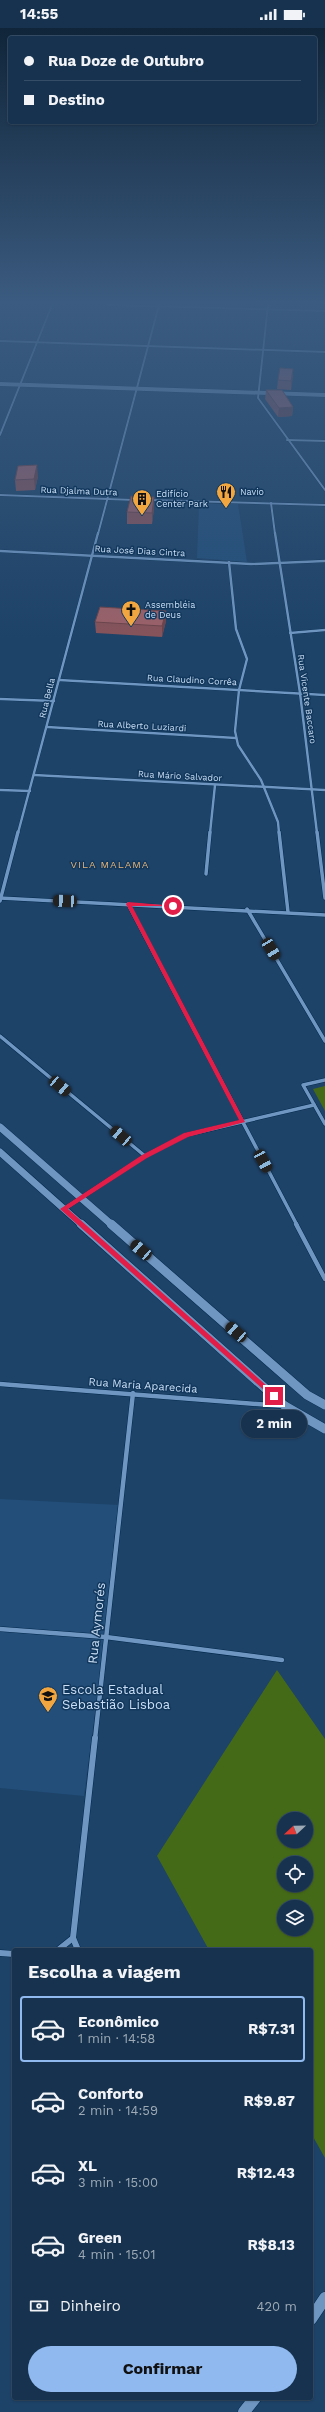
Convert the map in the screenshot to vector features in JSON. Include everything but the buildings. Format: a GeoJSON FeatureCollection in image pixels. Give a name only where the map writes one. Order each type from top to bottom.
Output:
{"type":"FeatureCollection","features":[{"type":"Feature","properties":{"kind":"main road"},"geometry":{"type":"LineString","coordinates":[[0,1127],[307,1395],[325,1405]]}},
{"type":"Feature","properties":{"kind":"main road"},"geometry":{"type":"LineString","coordinates":[[0,1152],[285,1406],[325,1429]]}},
{"type":"Feature","properties":{"kind":"main road"},"geometry":{"type":"LineString","coordinates":[[313,2316],[325,2298]]}},
{"type":"Feature","properties":{"kind":"main road"},"geometry":{"type":"LineString","coordinates":[[244,2412],[253,2400]]}},
{"type":"Feature","properties":{"kind":"street"},"geometry":{"type":"LineString","coordinates":[[0,436],[7,416]]}},
{"type":"Feature","properties":{"kind":"street","name":"Rua Bella"},"geometry":{"type":"LineString","coordinates":[[0,899],[129,416]]}},
{"type":"Feature","properties":{"kind":"street"},"geometry":{"type":"LineString","coordinates":[[272,416],[287,440],[325,490]]}},
{"type":"Feature","properties":{"kind":"street"},"geometry":{"type":"LineString","coordinates":[[287,440],[325,441]]}},
{"type":"Feature","properties":{"kind":"street","name":"Rua Djalma Dutra"},"geometry":{"type":"LineString","coordinates":[[0,495],[139,500]]}},
{"type":"Feature","properties":{"kind":"street"},"geometry":{"type":"LineString","coordinates":[[147,500],[325,505]]}},
{"type":"Feature","properties":{"kind":"street","name":"Rua Vicente Baccaro"},"geometry":{"type":"LineString","coordinates":[[271,503],[300,694],[325,898]]}},
{"type":"Feature","properties":{"kind":"street","name":"Rua José Dias Cintra"},"geometry":{"type":"LineString","coordinates":[[0,551],[229,562],[279,563],[325,561]]}},
{"type":"Feature","properties":{"kind":"street"},"geometry":{"type":"LineString","coordinates":[[229,562],[236,629],[247,659],[239,690],[235,731],[236,738],[264,787],[280,829],[283,882],[288,912]]}},
{"type":"Feature","properties":{"kind":"street"},"geometry":{"type":"LineString","coordinates":[[290,633],[325,630]]}},
{"type":"Feature","properties":{"kind":"street","name":"Rua Claudino Corrêa"},"geometry":{"type":"LineString","coordinates":[[59,680],[325,695]]}},
{"type":"Feature","properties":{"kind":"street"},"geometry":{"type":"LineString","coordinates":[[0,699],[54,701]]}},
{"type":"Feature","properties":{"kind":"street","name":"Rua Alberto Luziardi"},"geometry":{"type":"LineString","coordinates":[[47,727],[236,738]]}},
{"type":"Feature","properties":{"kind":"street","name":"Rua Mário Salvador"},"geometry":{"type":"LineString","coordinates":[[34,775],[325,790]]}},
{"type":"Feature","properties":{"kind":"street"},"geometry":{"type":"LineString","coordinates":[[206,874],[215,785]]}},
{"type":"Feature","properties":{"kind":"street"},"geometry":{"type":"LineString","coordinates":[[0,790],[30,791]]}},
{"type":"Feature","properties":{"kind":"street"},"geometry":{"type":"LineString","coordinates":[[320,855],[325,854]]}},
{"type":"Feature","properties":{"kind":"street"},"geometry":{"type":"LineString","coordinates":[[0,899],[247,909],[325,914]]}},
{"type":"Feature","properties":{"kind":"street"},"geometry":{"type":"LineString","coordinates":[[128,904],[325,1279]]}},
{"type":"Feature","properties":{"kind":"street"},"geometry":{"type":"LineString","coordinates":[[247,909],[325,1042]]}},
{"type":"Feature","properties":{"kind":"street"},"geometry":{"type":"LineString","coordinates":[[0,1036],[145,1156]]}},
{"type":"Feature","properties":{"kind":"street"},"geometry":{"type":"LineString","coordinates":[[325,1080],[303,1085],[325,1124]]}},
{"type":"Feature","properties":{"kind":"street"},"geometry":{"type":"LineString","coordinates":[[64,1209],[145,1156],[186,1135],[314,1105]]}},
{"type":"Feature","properties":{"kind":"street","name":"Rua Maria Aparecida"},"geometry":{"type":"LineString","coordinates":[[0,1384],[133,1393],[285,1406]]}},
{"type":"Feature","properties":{"kind":"street","name":"Rua Aymorés"},"geometry":{"type":"LineString","coordinates":[[72,1938],[133,1393]]}},
{"type":"Feature","properties":{"kind":"street"},"geometry":{"type":"LineString","coordinates":[[0,1629],[106,1637],[282,1660]]}},
{"type":"Feature","properties":{"kind":"street"},"geometry":{"type":"LineString","coordinates":[[60,1948],[72,1938],[77,1948]]}},
{"type":"Feature","properties":{"kind":"street"},"geometry":{"type":"LineString","coordinates":[[0,1953],[12,1954]]}},
{"type":"Feature","properties":{"kind":"shaded area"},"geometry":{"type":"Polygon","coordinates":[[[199,504],[238,504],[247,562],[197,558],[199,504]]]}},
{"type":"Feature","properties":{"kind":"shaded area"},"geometry":{"type":"Polygon","coordinates":[[[0,1499],[119,1505],[105,1637],[84,1796],[0,1788],[0,1499]]]}},
{"type":"Feature","properties":{"kind":"green space"},"geometry":{"type":"Polygon","coordinates":[[[325,1086],[325,1111],[313,1089],[325,1086]]]}},
{"type":"Feature","properties":{"kind":"green space"},"geometry":{"type":"Polygon","coordinates":[[[277,1670],[325,1739],[325,2158],[313,2137],[313,1948],[208,1948],[157,1856],[277,1670]]]}},
{"type":"Feature","properties":{"kind":"place","name":"Navio"},"geometry":{"type":"Point","coordinates":[226,509]}},
{"type":"Feature","properties":{"kind":"place","name":"Edifício Center Park"},"geometry":{"type":"Point","coordinates":[142,516]}},
{"type":"Feature","properties":{"kind":"place","name":"Assembléia de Deus"},"geometry":{"type":"Point","coordinates":[131,627]}},
{"type":"Feature","properties":{"kind":"place","name":"Escola Estadual Sebastião Lisboa"},"geometry":{"type":"Point","coordinates":[48,1713]}},
{"type":"Feature","properties":{"kind":"district","name":"VILA MALAMA"},"geometry":{"type":"Point","coordinates":[110,864]}},
{"type":"Feature","properties":{"kind":"route"},"geometry":{"type":"LineString","coordinates":[[173,906],[128,904],[242,1122],[186,1135],[145,1156],[64,1209],[274,1396]]}}]}
